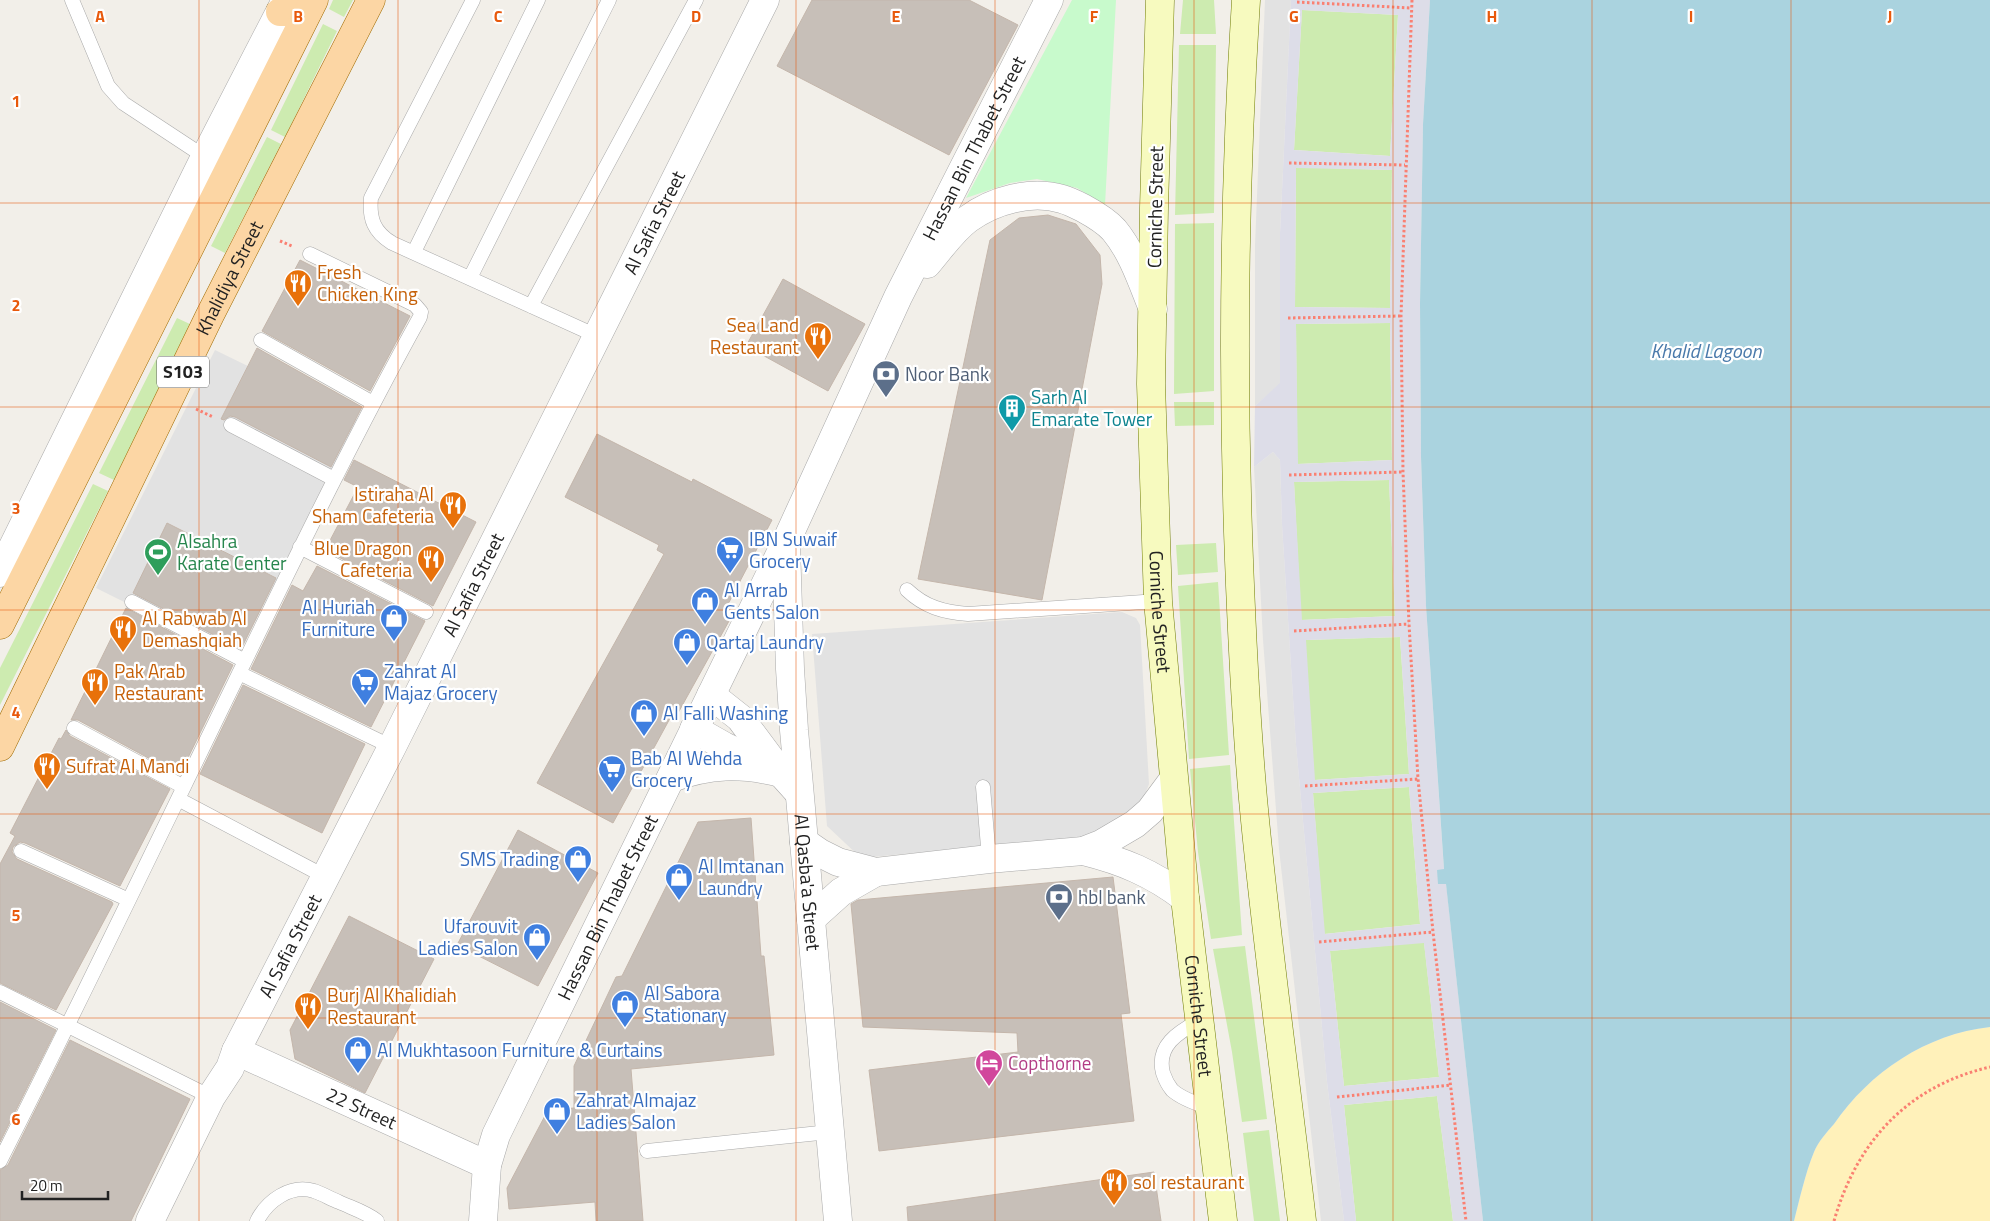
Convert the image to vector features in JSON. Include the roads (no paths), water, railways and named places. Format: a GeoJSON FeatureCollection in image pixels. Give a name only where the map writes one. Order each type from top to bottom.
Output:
{"type":"FeatureCollection","features":[{"type":"Feature","properties":{"kind":"main road","name":"Khalidiya Street"},"geometry":{"type":"LineString","coordinates":[[0,747],[170,397],[371,0]]}},
{"type":"Feature","properties":{"kind":"main road","name":"Corniche Street"},"geometry":{"type":"LineString","coordinates":[[1160,0],[1153,309],[1152,450],[1158,601],[1185,898],[1223,1221]]}},
{"type":"Feature","properties":{"kind":"main road"},"geometry":{"type":"LineString","coordinates":[[1246,0],[1238,164],[1234,439],[1242,631],[1253,798],[1302,1221]]}},
{"type":"Feature","properties":{"kind":"main road","name":"S103"},"geometry":{"type":"LineString","coordinates":[[0,625],[297,5]]}},
{"type":"Feature","properties":{"kind":"main road"},"geometry":{"type":"LineString","coordinates":[[1218,1178],[1230,1198],[1240,1221]]}},
{"type":"Feature","properties":{"kind":"street","name":"Al Safia Street"},"geometry":{"type":"LineString","coordinates":[[150,1221],[211,1097],[230,1068],[236,1051],[392,747],[765,0]]}},
{"type":"Feature","properties":{"kind":"street","name":"Hassan Bin Thabet Street"},"geometry":{"type":"LineString","coordinates":[[483,1221],[487,1166],[500,1128],[786,544],[898,297],[1049,0]]}},
{"type":"Feature","properties":{"kind":"street"},"geometry":{"type":"LineString","coordinates":[[0,573],[205,156],[297,5]]}},
{"type":"Feature","properties":{"kind":"street","name":"Hassan Bin Thabet Street"},"geometry":{"type":"LineString","coordinates":[[898,297],[968,219],[1001,202],[1018,197],[1048,196],[1063,199],[1090,212],[1113,229],[1136,267],[1153,309]]}},
{"type":"Feature","properties":{"kind":"street","name":"Al Qasba'a Street"},"geometry":{"type":"LineString","coordinates":[[786,544],[790,669],[799,793],[838,1221]]}},
{"type":"Feature","properties":{"kind":"street"},"geometry":{"type":"LineString","coordinates":[[711,695],[740,718],[799,793]]}},
{"type":"Feature","properties":{"kind":"street"},"geometry":{"type":"LineString","coordinates":[[694,729],[724,746],[781,772]]}},
{"type":"Feature","properties":{"kind":"street"},"geometry":{"type":"LineString","coordinates":[[671,778],[692,771],[714,767],[744,766],[781,772]]}},
{"type":"Feature","properties":{"kind":"street"},"geometry":{"type":"LineString","coordinates":[[804,842],[838,862],[876,872],[989,859],[1083,851],[1101,844],[1135,824],[1156,804],[1173,780]]}},
{"type":"Feature","properties":{"kind":"street"},"geometry":{"type":"LineString","coordinates":[[1083,851],[1127,863],[1147,872],[1185,898]]}},
{"type":"Feature","properties":{"kind":"street"},"geometry":{"type":"LineString","coordinates":[[811,919],[841,892],[876,872]]}},
{"type":"Feature","properties":{"kind":"street","name":"22 Street"},"geometry":{"type":"LineString","coordinates":[[236,1051],[487,1166]]}},
{"type":"Feature","properties":{"kind":"lane"},"geometry":{"type":"LineString","coordinates":[[72,0],[108,86],[122,103],[205,156]]}},
{"type":"Feature","properties":{"kind":"lane"},"geometry":{"type":"LineString","coordinates":[[473,0],[371,198],[370,210],[372,221],[376,230],[384,237],[597,336]]}},
{"type":"Feature","properties":{"kind":"lane"},"geometry":{"type":"LineString","coordinates":[[414,252],[538,0]]}},
{"type":"Feature","properties":{"kind":"lane"},"geometry":{"type":"LineString","coordinates":[[470,278],[609,0]]}},
{"type":"Feature","properties":{"kind":"lane"},"geometry":{"type":"LineString","coordinates":[[531,306],[696,0]]}},
{"type":"Feature","properties":{"kind":"lane"},"geometry":{"type":"LineString","coordinates":[[0,1161],[68,1027],[300,547],[372,403],[420,317],[421,312],[415,305],[310,254]]}},
{"type":"Feature","properties":{"kind":"lane"},"geometry":{"type":"LineString","coordinates":[[261,340],[372,403]]}},
{"type":"Feature","properties":{"kind":"lane"},"geometry":{"type":"LineString","coordinates":[[231,425],[334,479]]}},
{"type":"Feature","properties":{"kind":"lane"},"geometry":{"type":"LineString","coordinates":[[300,547],[426,612]]}},
{"type":"Feature","properties":{"kind":"lane"},"geometry":{"type":"LineString","coordinates":[[907,590],[925,604],[951,612],[968,614],[1158,601]]}},
{"type":"Feature","properties":{"kind":"lane"},"geometry":{"type":"LineString","coordinates":[[132,602],[242,667],[392,747]]}},
{"type":"Feature","properties":{"kind":"lane"},"geometry":{"type":"LineString","coordinates":[[74,728],[326,877]]}},
{"type":"Feature","properties":{"kind":"lane"},"geometry":{"type":"LineString","coordinates":[[983,787],[989,859]]}},
{"type":"Feature","properties":{"kind":"lane"},"geometry":{"type":"LineString","coordinates":[[21,851],[129,900]]}},
{"type":"Feature","properties":{"kind":"lane"},"geometry":{"type":"LineString","coordinates":[[0,992],[211,1097]]}},
{"type":"Feature","properties":{"kind":"lane"},"geometry":{"type":"LineString","coordinates":[[1199,1021],[1175,1035],[1167,1044],[1162,1055],[1162,1067],[1164,1078],[1171,1089],[1191,1102],[1210,1108]]}},
{"type":"Feature","properties":{"kind":"lane"},"geometry":{"type":"LineString","coordinates":[[647,1151],[829,1132]]}},
{"type":"Feature","properties":{"kind":"lane"},"geometry":{"type":"LineString","coordinates":[[257,1221],[266,1206],[274,1199],[283,1194],[303,1190],[313,1191],[369,1214],[377,1221]]}},
{"type":"Feature","properties":{"kind":"water","name":"Khalid Lagoon"},"geometry":{"type":"Polygon","coordinates":[[[1430,0],[1990,0],[1990,1027],[1966,1031],[1922,1047],[1882,1072],[1865,1088],[1848,1105],[1816,1148],[1805,1177],[1794,1221],[1483,1221],[1446,884],[1438,884],[1437,870],[1444,869],[1426,606],[1421,457],[1420,304],[1423,124],[1430,0]]]}},
{"type":"Feature","properties":{"kind":"place","name":"Fresh Chicken King"},"geometry":{"type":"Point","coordinates":[298,307]}},
{"type":"Feature","properties":{"kind":"place","name":"Sea Land Restaurant"},"geometry":{"type":"Point","coordinates":[818,360]}},
{"type":"Feature","properties":{"kind":"place","name":"Noor Bank"},"geometry":{"type":"Point","coordinates":[886,398]}},
{"type":"Feature","properties":{"kind":"place","name":"Sarh Al Emarate Tower"},"geometry":{"type":"Point","coordinates":[1012,432]}},
{"type":"Feature","properties":{"kind":"place","name":"Istiraha Al Sham Cafeteria"},"geometry":{"type":"Point","coordinates":[453,529]}},
{"type":"Feature","properties":{"kind":"place","name":"IBN Suwaif Grocery"},"geometry":{"type":"Point","coordinates":[730,574]}},
{"type":"Feature","properties":{"kind":"place","name":"Alsahra Karate Center"},"geometry":{"type":"Point","coordinates":[158,576]}},
{"type":"Feature","properties":{"kind":"place","name":"Blue Dragon Cafeteria"},"geometry":{"type":"Point","coordinates":[431,583]}},
{"type":"Feature","properties":{"kind":"place","name":"Al Arrab Gents Salon"},"geometry":{"type":"Point","coordinates":[705,625]}},
{"type":"Feature","properties":{"kind":"place","name":"Al Huriah Furniture"},"geometry":{"type":"Point","coordinates":[394,642]}},
{"type":"Feature","properties":{"kind":"place","name":"Al Rabwab Al Demashqiah"},"geometry":{"type":"Point","coordinates":[123,653]}},
{"type":"Feature","properties":{"kind":"place","name":"Qartaj Laundry"},"geometry":{"type":"Point","coordinates":[687,666]}},
{"type":"Feature","properties":{"kind":"place","name":"Pak Arab Restaurant"},"geometry":{"type":"Point","coordinates":[95,706]}},
{"type":"Feature","properties":{"kind":"place","name":"Zahrat Al Majaz Grocery"},"geometry":{"type":"Point","coordinates":[365,706]}},
{"type":"Feature","properties":{"kind":"place","name":"Al Falli Washing"},"geometry":{"type":"Point","coordinates":[644,737]}},
{"type":"Feature","properties":{"kind":"place","name":"Sufrat Al Mandi"},"geometry":{"type":"Point","coordinates":[47,790]}},
{"type":"Feature","properties":{"kind":"place","name":"Bab Al Wehda Grocery"},"geometry":{"type":"Point","coordinates":[612,793]}},
{"type":"Feature","properties":{"kind":"place","name":"SMS Trading"},"geometry":{"type":"Point","coordinates":[578,883]}},
{"type":"Feature","properties":{"kind":"place","name":"Al Imtanan Laundry"},"geometry":{"type":"Point","coordinates":[679,901]}},
{"type":"Feature","properties":{"kind":"place","name":"hbl bank"},"geometry":{"type":"Point","coordinates":[1059,921]}},
{"type":"Feature","properties":{"kind":"place","name":"Ufarouvit Ladies Salon"},"geometry":{"type":"Point","coordinates":[537,961]}},
{"type":"Feature","properties":{"kind":"place","name":"Al Sabora Stationary"},"geometry":{"type":"Point","coordinates":[625,1028]}},
{"type":"Feature","properties":{"kind":"place","name":"Burj Al Khalidiah Restaurant"},"geometry":{"type":"Point","coordinates":[308,1030]}},
{"type":"Feature","properties":{"kind":"place","name":"Al Mukhtasoon Furniture & Curtains"},"geometry":{"type":"Point","coordinates":[358,1074]}},
{"type":"Feature","properties":{"kind":"place","name":"Copthorne"},"geometry":{"type":"Point","coordinates":[989,1087]}},
{"type":"Feature","properties":{"kind":"place","name":"Zahrat Almajaz Ladies Salon"},"geometry":{"type":"Point","coordinates":[557,1135]}},
{"type":"Feature","properties":{"kind":"place","name":"sol restaurant"},"geometry":{"type":"Point","coordinates":[1114,1206]}}]}
